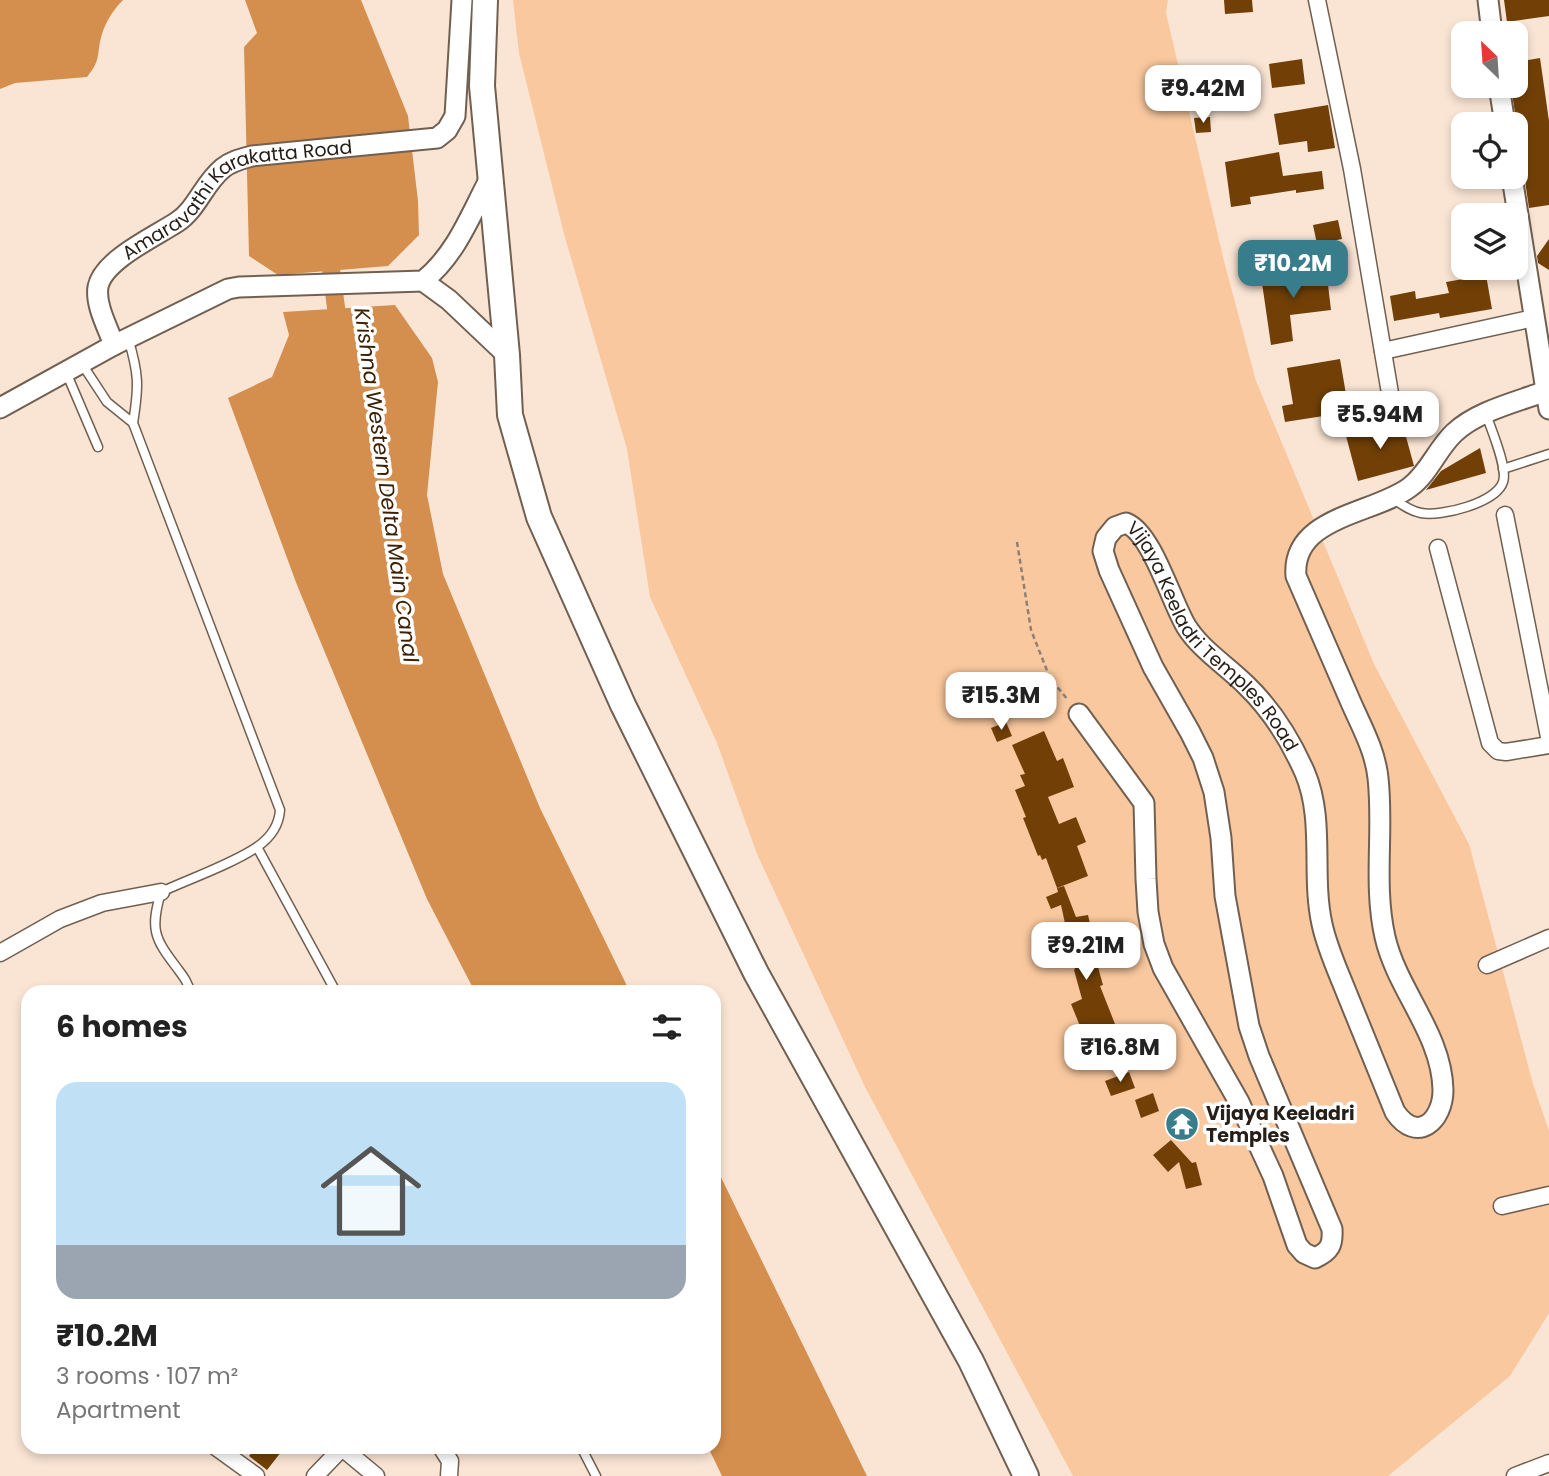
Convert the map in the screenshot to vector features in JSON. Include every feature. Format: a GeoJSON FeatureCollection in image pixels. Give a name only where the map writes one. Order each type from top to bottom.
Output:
{"type":"FeatureCollection","features":[{"type":"Feature","properties":{"kind":"main road"},"geometry":{"type":"LineString","coordinates":[[485,0],[482,86],[510,415],[539,517],[623,705],[756,973],[971,1361],[1026,1476]]}},
{"type":"Feature","properties":{"kind":"street","name":"Amaravathi Karakatta Road"},"geometry":{"type":"LineString","coordinates":[[121,341],[100,303],[98,286],[106,273],[145,241],[177,222],[189,211],[219,171],[234,160],[437,138],[447,130],[455,117],[462,0]]}},
{"type":"Feature","properties":{"kind":"street"},"geometry":{"type":"LineString","coordinates":[[1317,0],[1352,169],[1392,405]]}},
{"type":"Feature","properties":{"kind":"street"},"geometry":{"type":"LineString","coordinates":[[1488,0],[1491,21]]}},
{"type":"Feature","properties":{"kind":"street"},"geometry":{"type":"LineString","coordinates":[[0,408],[121,341],[216,293],[239,287],[416,282],[438,269],[451,252],[490,178]]}},
{"type":"Feature","properties":{"kind":"street"},"geometry":{"type":"LineString","coordinates":[[1514,189],[1548,397]]}},
{"type":"Feature","properties":{"kind":"street"},"geometry":{"type":"LineString","coordinates":[[416,282],[449,300],[507,355]]}},
{"type":"Feature","properties":{"kind":"street"},"geometry":{"type":"LineString","coordinates":[[1383,351],[1534,318]]}},
{"type":"Feature","properties":{"kind":"street","name":"Vijaya Keeladri Temples Road"},"geometry":{"type":"LineString","coordinates":[[1079,714],[1144,803],[1148,912],[1154,944],[1163,968],[1240,1102],[1273,1177],[1297,1245],[1304,1253],[1315,1258],[1326,1253],[1333,1242],[1332,1229],[1249,1026],[1226,896],[1214,792],[1203,758],[1153,667],[1109,570],[1103,551],[1106,538],[1115,527],[1126,523],[1135,526],[1186,626],[1208,651],[1248,687],[1286,735],[1306,774],[1313,800],[1318,902],[1322,927],[1333,959],[1395,1112],[1402,1122],[1411,1128],[1425,1127],[1443,1104],[1443,1087],[1437,1053],[1385,939],[1378,897],[1380,805],[1374,754],[1296,576],[1295,564],[1303,545],[1315,534],[1339,518],[1392,498],[1411,486],[1426,471],[1455,432],[1469,422],[1486,414],[1548,397]]}},
{"type":"Feature","properties":{"kind":"street"},"geometry":{"type":"LineString","coordinates":[[1505,514],[1549,737]]}},
{"type":"Feature","properties":{"kind":"street"},"geometry":{"type":"LineString","coordinates":[[1438,548],[1490,743],[1498,751],[1506,752],[1549,745]]}},
{"type":"Feature","properties":{"kind":"street"},"geometry":{"type":"LineString","coordinates":[[0,953],[60,919],[102,903],[161,892]]}},
{"type":"Feature","properties":{"kind":"street"},"geometry":{"type":"LineString","coordinates":[[1488,965],[1549,938]]}},
{"type":"Feature","properties":{"kind":"street"},"geometry":{"type":"LineString","coordinates":[[1502,1206],[1549,1195]]}},
{"type":"Feature","properties":{"kind":"street"},"geometry":{"type":"LineString","coordinates":[[226,1454],[256,1476]]}},
{"type":"Feature","properties":{"kind":"street"},"geometry":{"type":"LineString","coordinates":[[315,1476],[336,1454]]}},
{"type":"Feature","properties":{"kind":"street"},"geometry":{"type":"LineString","coordinates":[[349,1454],[376,1476]]}},
{"type":"Feature","properties":{"kind":"street"},"geometry":{"type":"LineString","coordinates":[[445,1454],[450,1461],[449,1476]]}},
{"type":"Feature","properties":{"kind":"street"},"geometry":{"type":"LineString","coordinates":[[1515,1476],[1549,1464]]}},
{"type":"Feature","properties":{"kind":"lane"},"geometry":{"type":"LineString","coordinates":[[121,341],[138,369],[133,423],[280,810],[274,830],[257,847],[161,892],[153,925],[164,951],[188,985]]}},
{"type":"Feature","properties":{"kind":"lane"},"geometry":{"type":"LineString","coordinates":[[73,367],[107,402],[133,423]]}},
{"type":"Feature","properties":{"kind":"lane"},"geometry":{"type":"LineString","coordinates":[[73,367],[98,447]]}},
{"type":"Feature","properties":{"kind":"lane"},"geometry":{"type":"LineString","coordinates":[[1392,498],[1409,510],[1421,513],[1452,512],[1488,498],[1499,490],[1504,481],[1503,469],[1486,414]]}},
{"type":"Feature","properties":{"kind":"lane"},"geometry":{"type":"LineString","coordinates":[[1503,469],[1549,454]]}},
{"type":"Feature","properties":{"kind":"lane"},"geometry":{"type":"LineString","coordinates":[[257,847],[332,985]]}},
{"type":"Feature","properties":{"kind":"lane"},"geometry":{"type":"LineString","coordinates":[[585,1454],[596,1476]]}},
{"type":"Feature","properties":{"kind":"path"},"geometry":{"type":"LineString","coordinates":[[1017,542],[1031,630],[1050,678],[1079,714]]}},
{"type":"Feature","properties":{"kind":"shaded area"},"geometry":{"type":"Polygon","coordinates":[[[513,0],[1168,0],[1166,13],[1224,261],[1256,381],[1374,664],[1469,844],[1533,1084],[1549,1131],[1549,1313],[1510,1376],[1388,1476],[1073,1476],[865,1087],[757,854],[717,743],[650,597],[627,449],[564,234],[519,53],[513,0]]]}},
{"type":"Feature","properties":{"kind":"water"},"geometry":{"type":"Polygon","coordinates":[[[0,0],[123,0],[106,24],[97,61],[87,77],[15,83],[0,89],[0,0]]]}},
{"type":"Feature","properties":{"kind":"water"},"geometry":{"type":"Polygon","coordinates":[[[245,0],[361,0],[408,116],[418,201],[419,235],[388,266],[278,275],[249,256],[244,47],[257,33],[245,0]]]}},
{"type":"Feature","properties":{"kind":"water"},"geometry":{"type":"Polygon","coordinates":[[[395,305],[432,358],[438,382],[427,495],[443,574],[540,808],[627,985],[471,985],[427,899],[297,585],[228,398],[272,377],[289,335],[283,312],[395,305]]]}},
{"type":"Feature","properties":{"kind":"water"},"geometry":{"type":"Polygon","coordinates":[[[721,1177],[867,1476],[722,1476],[711,1454],[721,1454],[721,1177]]]}},
{"type":"Feature","properties":{"kind":"building"},"geometry":{"type":"Polygon","coordinates":[[[1224,0],[1252,0],[1253,12],[1225,14],[1224,0]]]}},
{"type":"Feature","properties":{"kind":"building"},"geometry":{"type":"Polygon","coordinates":[[[1504,0],[1549,0],[1549,16],[1507,21],[1504,0]]]}},
{"type":"Feature","properties":{"kind":"building"},"geometry":{"type":"Polygon","coordinates":[[[1540,58],[1549,121],[1549,205],[1529,208],[1526,189],[1528,112],[1515,112],[1513,98],[1528,98],[1528,60],[1540,58]]]}},
{"type":"Feature","properties":{"kind":"building"},"geometry":{"type":"Polygon","coordinates":[[[1302,59],[1305,84],[1272,88],[1269,64],[1302,59]]]}},
{"type":"Feature","properties":{"kind":"building"},"geometry":{"type":"Polygon","coordinates":[[[1328,105],[1335,148],[1308,152],[1307,141],[1279,145],[1274,114],[1328,105]]]}},
{"type":"Feature","properties":{"kind":"building"},"geometry":{"type":"Polygon","coordinates":[[[1210,117],[1211,132],[1196,133],[1194,118],[1210,117]]]}},
{"type":"Feature","properties":{"kind":"building"},"geometry":{"type":"Polygon","coordinates":[[[1279,152],[1283,176],[1322,171],[1324,189],[1250,197],[1251,204],[1231,207],[1225,162],[1279,152]]]}},
{"type":"Feature","properties":{"kind":"building"},"geometry":{"type":"Polygon","coordinates":[[[1338,220],[1342,239],[1317,244],[1313,225],[1338,220]]]}},
{"type":"Feature","properties":{"kind":"building"},"geometry":{"type":"Polygon","coordinates":[[[1549,239],[1549,270],[1538,263],[1537,256],[1549,239]]]}},
{"type":"Feature","properties":{"kind":"building"},"geometry":{"type":"Polygon","coordinates":[[[1326,268],[1331,310],[1290,315],[1293,341],[1271,345],[1261,276],[1326,268]]]}},
{"type":"Feature","properties":{"kind":"building"},"geometry":{"type":"Polygon","coordinates":[[[1487,280],[1492,309],[1440,318],[1439,313],[1394,321],[1390,296],[1415,291],[1416,299],[1449,293],[1446,282],[1487,280]]]}},
{"type":"Feature","properties":{"kind":"building"},"geometry":{"type":"Polygon","coordinates":[[[1340,359],[1349,412],[1285,422],[1282,406],[1293,404],[1287,368],[1340,359]]]}},
{"type":"Feature","properties":{"kind":"building"},"geometry":{"type":"Polygon","coordinates":[[[1402,422],[1414,466],[1358,481],[1346,436],[1402,422]]]}},
{"type":"Feature","properties":{"kind":"building"},"geometry":{"type":"Polygon","coordinates":[[[1480,448],[1486,473],[1426,490],[1441,471],[1480,448]]]}},
{"type":"Feature","properties":{"kind":"building"},"geometry":{"type":"Polygon","coordinates":[[[1006,722],[1012,736],[997,742],[991,728],[1006,722]]]}},
{"type":"Feature","properties":{"kind":"building"},"geometry":{"type":"Polygon","coordinates":[[[1044,731],[1057,761],[1063,758],[1074,787],[1048,797],[1059,824],[1076,817],[1086,842],[1077,846],[1088,876],[1057,888],[1046,858],[1042,860],[1040,855],[1038,856],[1015,790],[1025,786],[1020,775],[1025,774],[1012,745],[1044,731]]]}},
{"type":"Feature","properties":{"kind":"building"},"geometry":{"type":"Polygon","coordinates":[[[1064,886],[1076,917],[1088,915],[1103,985],[1100,986],[1115,1024],[1104,1028],[1113,1053],[1086,1063],[1076,1027],[1080,1026],[1071,1004],[1082,999],[1061,905],[1051,909],[1046,897],[1064,886]]]}},
{"type":"Feature","properties":{"kind":"building"},"geometry":{"type":"Polygon","coordinates":[[[1129,1072],[1135,1088],[1111,1096],[1105,1081],[1129,1072]]]}},
{"type":"Feature","properties":{"kind":"building"},"geometry":{"type":"Polygon","coordinates":[[[1153,1093],[1159,1111],[1141,1118],[1135,1100],[1153,1093]]]}},
{"type":"Feature","properties":{"kind":"building"},"geometry":{"type":"Polygon","coordinates":[[[1171,1140],[1192,1163],[1196,1162],[1202,1185],[1186,1189],[1179,1162],[1168,1172],[1153,1155],[1171,1140]]]}},
{"type":"Feature","properties":{"kind":"building"},"geometry":{"type":"Polygon","coordinates":[[[251,1454],[280,1454],[267,1470],[249,1456],[251,1454]]]}},
{"type":"Feature","properties":{"kind":"waterway","name":"Krishna Western Delta Main Canal"},"geometry":{"type":"LineString","coordinates":[[328,247],[339,330]]}},
{"type":"Feature","properties":{"kind":"place","name":"Vijaya Keeladri Temples"},"geometry":{"type":"Point","coordinates":[1182,1124]}}]}
